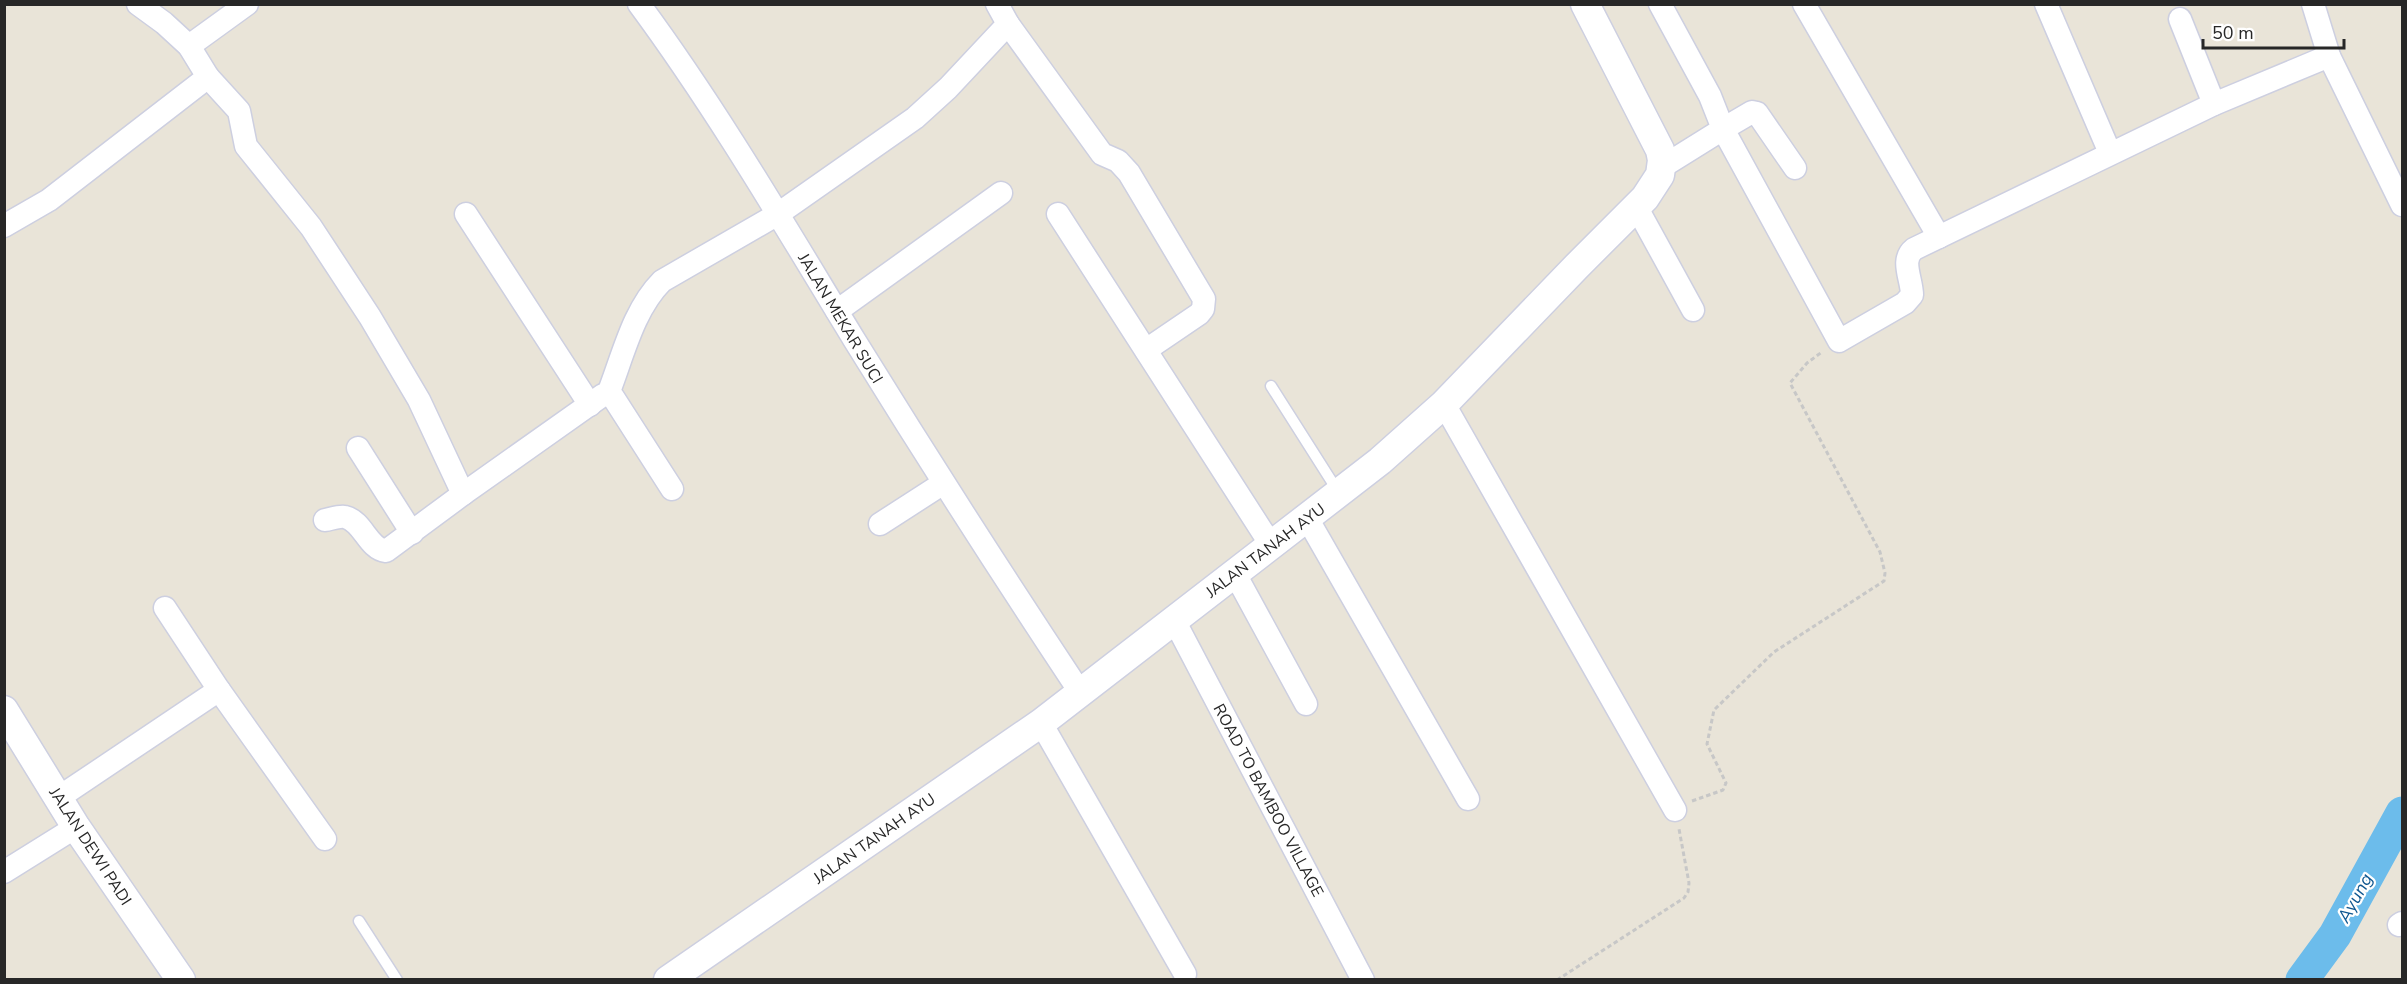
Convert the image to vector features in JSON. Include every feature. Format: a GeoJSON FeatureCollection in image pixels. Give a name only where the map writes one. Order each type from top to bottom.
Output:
{"type":"FeatureCollection","features":[{"type":"Feature","properties":{"kind":"street"},"geometry":{"type":"LineString","coordinates":[[138,4],[164,23],[189,46],[208,77],[238,111],[242,138],[246,146],[311,227],[370,317],[419,400],[463,494]]}},
{"type":"Feature","properties":{"kind":"street"},"geometry":{"type":"LineString","coordinates":[[189,46],[247,4]]}},
{"type":"Feature","properties":{"kind":"street","name":"JALAN MEKAR SUCI"},"geometry":{"type":"LineString","coordinates":[[639,4],[687,72],[778,214],[942,484],[1080,692]]}},
{"type":"Feature","properties":{"kind":"street"},"geometry":{"type":"LineString","coordinates":[[997,4],[1008,24],[1102,154],[1118,161],[1129,173],[1204,299],[1203,309],[1199,314],[1146,350]]}},
{"type":"Feature","properties":{"kind":"street"},"geometry":{"type":"LineString","coordinates":[[1585,4],[1653,134],[1660,150],[1662,167],[1752,112],[1757,113],[1795,168]]}},
{"type":"Feature","properties":{"kind":"street"},"geometry":{"type":"LineString","coordinates":[[1660,4],[1710,96],[1723,129],[1839,340],[1905,303],[1912,295],[1907,264],[1908,254],[1914,249],[2214,104],[2329,56]]}},
{"type":"Feature","properties":{"kind":"street"},"geometry":{"type":"LineString","coordinates":[[1804,4],[1939,237]]}},
{"type":"Feature","properties":{"kind":"street"},"geometry":{"type":"LineString","coordinates":[[2046,4],[2110,153]]}},
{"type":"Feature","properties":{"kind":"street"},"geometry":{"type":"LineString","coordinates":[[2313,4],[2329,56],[2403,205]]}},
{"type":"Feature","properties":{"kind":"street"},"geometry":{"type":"LineString","coordinates":[[2180,19],[2214,104]]}},
{"type":"Feature","properties":{"kind":"street"},"geometry":{"type":"LineString","coordinates":[[599,399],[649,294],[662,281],[778,214],[915,118],[948,88],[1008,24]]}},
{"type":"Feature","properties":{"kind":"street"},"geometry":{"type":"LineString","coordinates":[[4,226],[49,200],[208,77]]}},
{"type":"Feature","properties":{"kind":"street","name":"JALAN TANAH AYU"},"geometry":{"type":"LineString","coordinates":[[668,980],[1041,723],[1380,461],[1444,404],[1636,208],[1654,186],[1662,167]]}},
{"type":"Feature","properties":{"kind":"street"},"geometry":{"type":"LineString","coordinates":[[837,311],[1001,193]]}},
{"type":"Feature","properties":{"kind":"street"},"geometry":{"type":"LineString","coordinates":[[1636,208],[1693,310]]}},
{"type":"Feature","properties":{"kind":"street"},"geometry":{"type":"LineString","coordinates":[[466,214],[599,399]]}},
{"type":"Feature","properties":{"kind":"street"},"geometry":{"type":"LineString","coordinates":[[1058,214],[1271,545]]}},
{"type":"Feature","properties":{"kind":"street"},"geometry":{"type":"LineString","coordinates":[[325,520],[346,517],[354,521],[382,551],[390,549],[463,494],[599,399],[613,397],[672,489]]}},
{"type":"Feature","properties":{"kind":"street"},"geometry":{"type":"LineString","coordinates":[[1444,404],[1675,810]]}},
{"type":"Feature","properties":{"kind":"street"},"geometry":{"type":"LineString","coordinates":[[358,448],[412,533]]}},
{"type":"Feature","properties":{"kind":"street"},"geometry":{"type":"LineString","coordinates":[[880,524],[942,484]]}},
{"type":"Feature","properties":{"kind":"street"},"geometry":{"type":"LineString","coordinates":[[1307,518],[1468,799]]}},
{"type":"Feature","properties":{"kind":"street"},"geometry":{"type":"LineString","coordinates":[[1234,572],[1306,704]]}},
{"type":"Feature","properties":{"kind":"street"},"geometry":{"type":"LineString","coordinates":[[165,608],[219,690],[325,839]]}},
{"type":"Feature","properties":{"kind":"street","name":"ROAD TO BAMBOO VILLAGE"},"geometry":{"type":"LineString","coordinates":[[1174,620],[1363,980]]}},
{"type":"Feature","properties":{"kind":"street"},"geometry":{"type":"LineString","coordinates":[[58,798],[219,690]]}},
{"type":"Feature","properties":{"kind":"street","name":"JALAN DEWI PADI"},"geometry":{"type":"LineString","coordinates":[[4,710],[76,827],[181,980]]}},
{"type":"Feature","properties":{"kind":"street"},"geometry":{"type":"LineString","coordinates":[[1041,723],[1185,974]]}},
{"type":"Feature","properties":{"kind":"street"},"geometry":{"type":"LineString","coordinates":[[4,872],[76,827]]}},
{"type":"Feature","properties":{"kind":"lane"},"geometry":{"type":"LineString","coordinates":[[1271,386],[1339,493]]}},
{"type":"Feature","properties":{"kind":"lane"},"geometry":{"type":"LineString","coordinates":[[359,921],[396,980]]}},
{"type":"Feature","properties":{"kind":"path"},"geometry":{"type":"LineString","coordinates":[[1557,980],[1684,898],[1689,892],[1675,810],[1725,788],[1726,783],[1707,744],[1714,710],[1774,652],[1884,581],[1885,573],[1880,552],[1790,382],[1807,363],[1839,340]]}},
{"type":"Feature","properties":{"kind":"waterway","name":"Ayung"},"geometry":{"type":"LineString","coordinates":[[2302,980],[2335,935],[2402,813]]}}]}
